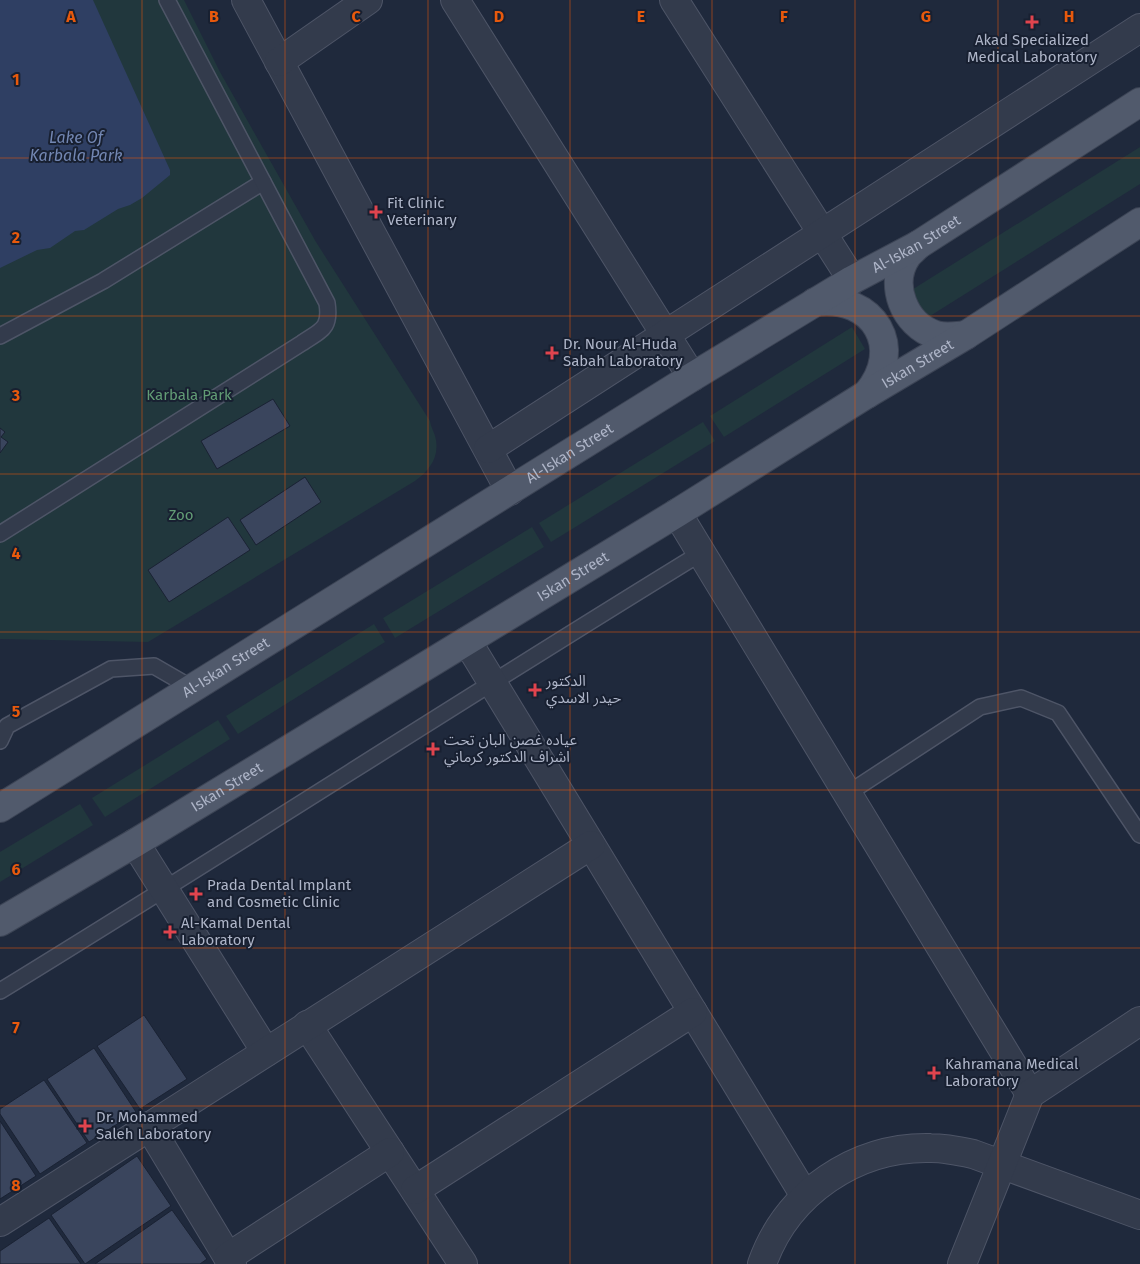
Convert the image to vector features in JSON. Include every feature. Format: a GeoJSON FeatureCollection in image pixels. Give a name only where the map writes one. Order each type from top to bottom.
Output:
{"type":"FeatureCollection","features":[{"type":"Feature","properties":{"kind":"main road","name":"Al-Iskan Street"},"geometry":{"type":"LineString","coordinates":[[0,808],[692,377],[852,280],[918,245],[1140,102]]}},
{"type":"Feature","properties":{"kind":"main road","name":"Iskan Street"},"geometry":{"type":"LineString","coordinates":[[0,922],[135,843],[677,513],[867,394],[966,335],[1140,222]]}},
{"type":"Feature","properties":{"kind":"main road"},"geometry":{"type":"LineString","coordinates":[[918,245],[907,256],[900,271],[899,287],[902,302],[909,316],[921,327],[935,334],[951,337],[966,335]]}},
{"type":"Feature","properties":{"kind":"main road"},"geometry":{"type":"LineString","coordinates":[[815,302],[829,300],[857,307],[868,316],[877,328],[883,341],[885,355],[882,370],[876,383],[867,394]]}},
{"type":"Feature","properties":{"kind":"street"},"geometry":{"type":"LineString","coordinates":[[246,0],[510,491]]}},
{"type":"Feature","properties":{"kind":"street"},"geometry":{"type":"LineString","coordinates":[[278,62],[368,0]]}},
{"type":"Feature","properties":{"kind":"street"},"geometry":{"type":"LineString","coordinates":[[455,0],[692,377]]}},
{"type":"Feature","properties":{"kind":"street"},"geometry":{"type":"LineString","coordinates":[[674,0],[852,280]]}},
{"type":"Feature","properties":{"kind":"street"},"geometry":{"type":"LineString","coordinates":[[488,449],[1140,28]]}},
{"type":"Feature","properties":{"kind":"street"},"geometry":{"type":"LineString","coordinates":[[677,513],[1030,1094]]}},
{"type":"Feature","properties":{"kind":"street"},"geometry":{"type":"LineString","coordinates":[[467,641],[805,1196]]}},
{"type":"Feature","properties":{"kind":"street"},"geometry":{"type":"LineString","coordinates":[[135,843],[266,1052]]}},
{"type":"Feature","properties":{"kind":"street"},"geometry":{"type":"LineString","coordinates":[[0,1222],[591,845]]}},
{"type":"Feature","properties":{"kind":"street"},"geometry":{"type":"LineString","coordinates":[[415,1190],[693,1012]]}},
{"type":"Feature","properties":{"kind":"street"},"geometry":{"type":"LineString","coordinates":[[962,1264],[1030,1094],[1140,1021]]}},
{"type":"Feature","properties":{"kind":"street"},"geometry":{"type":"LineString","coordinates":[[307,1025],[463,1264]]}},
{"type":"Feature","properties":{"kind":"street"},"geometry":{"type":"LineString","coordinates":[[149,1126],[230,1260],[390,1152]]}},
{"type":"Feature","properties":{"kind":"street"},"geometry":{"type":"LineString","coordinates":[[762,1264],[778,1231],[814,1187],[849,1166],[889,1152],[924,1148],[952,1149],[973,1154],[1140,1215]]}},
{"type":"Feature","properties":{"kind":"lane"},"geometry":{"type":"LineString","coordinates":[[0,534],[324,329],[329,316],[327,304],[167,0]]}},
{"type":"Feature","properties":{"kind":"lane"},"geometry":{"type":"LineString","coordinates":[[0,336],[103,281],[263,182]]}},
{"type":"Feature","properties":{"kind":"lane"},"geometry":{"type":"LineString","coordinates":[[0,992],[492,681],[701,553]]}},
{"type":"Feature","properties":{"kind":"lane"},"geometry":{"type":"LineString","coordinates":[[0,741],[7,726],[111,669],[154,666],[192,688]]}},
{"type":"Feature","properties":{"kind":"lane"},"geometry":{"type":"LineString","coordinates":[[847,794],[980,707],[1022,698],[1058,713],[1140,834]]}},
{"type":"Feature","properties":{"kind":"green space","name":"Karbala Park"},"geometry":{"type":"Polygon","coordinates":[[[0,0],[184,0],[220,72],[316,242],[430,421],[435,437],[437,447],[432,464],[415,481],[148,642],[0,639],[0,0]]]}},
{"type":"Feature","properties":{"kind":"green space"},"geometry":{"type":"Polygon","coordinates":[[[1140,147],[1140,184],[911,328],[894,301],[1140,147]]]}},
{"type":"Feature","properties":{"kind":"green space"},"geometry":{"type":"Polygon","coordinates":[[[852,327],[865,349],[724,437],[710,416],[852,327]]]}},
{"type":"Feature","properties":{"kind":"green space"},"geometry":{"type":"Polygon","coordinates":[[[703,422],[715,441],[551,542],[539,523],[703,422]]]}},
{"type":"Feature","properties":{"kind":"green space"},"geometry":{"type":"Polygon","coordinates":[[[532,527],[544,547],[395,638],[383,618],[532,527]]]}},
{"type":"Feature","properties":{"kind":"green space"},"geometry":{"type":"Polygon","coordinates":[[[374,624],[385,642],[238,734],[226,716],[374,624]]]}},
{"type":"Feature","properties":{"kind":"green space"},"geometry":{"type":"Polygon","coordinates":[[[218,720],[230,739],[105,817],[92,798],[218,720]]]}},
{"type":"Feature","properties":{"kind":"green space"},"geometry":{"type":"Polygon","coordinates":[[[80,804],[93,825],[0,882],[0,852],[80,804]]]}},
{"type":"Feature","properties":{"kind":"water","name":"Lake Of Karbala Park"},"geometry":{"type":"Polygon","coordinates":[[[0,0],[93,0],[170,170],[170,175],[142,198],[130,205],[118,209],[84,230],[75,231],[50,248],[37,250],[0,268],[0,0]]]}},
{"type":"Feature","properties":{"kind":"building"},"geometry":{"type":"Polygon","coordinates":[[[273,399],[290,426],[217,469],[201,441],[273,399]]]}},
{"type":"Feature","properties":{"kind":"building"},"geometry":{"type":"Polygon","coordinates":[[[0,428],[5,432],[1,437],[8,442],[0,453],[0,428]]]}},
{"type":"Feature","properties":{"kind":"building"},"geometry":{"type":"Polygon","coordinates":[[[305,477],[321,502],[256,545],[240,520],[305,477]]]}},
{"type":"Feature","properties":{"kind":"building"},"geometry":{"type":"Polygon","coordinates":[[[228,517],[250,550],[169,602],[148,570],[228,517]]]}},
{"type":"Feature","properties":{"kind":"building"},"geometry":{"type":"Polygon","coordinates":[[[144,1015],[187,1079],[140,1109],[97,1046],[144,1015]]]}},
{"type":"Feature","properties":{"kind":"building"},"geometry":{"type":"Polygon","coordinates":[[[94,1048],[136,1112],[89,1142],[47,1079],[94,1048]]]}},
{"type":"Feature","properties":{"kind":"building"},"geometry":{"type":"Polygon","coordinates":[[[44,1080],[87,1143],[40,1174],[0,1114],[0,1109],[44,1080]]]}},
{"type":"Feature","properties":{"kind":"building"},"geometry":{"type":"Polygon","coordinates":[[[0,1121],[36,1176],[0,1199],[0,1121]]]}},
{"type":"Feature","properties":{"kind":"building"},"geometry":{"type":"Polygon","coordinates":[[[137,1156],[171,1206],[85,1264],[51,1215],[137,1156]]]}},
{"type":"Feature","properties":{"kind":"building"},"geometry":{"type":"Polygon","coordinates":[[[172,1210],[207,1259],[200,1264],[95,1264],[172,1210]]]}},
{"type":"Feature","properties":{"kind":"building"},"geometry":{"type":"Polygon","coordinates":[[[49,1218],[81,1264],[0,1264],[0,1251],[49,1218]]]}},
{"type":"Feature","properties":{"kind":"place","name":"Akad Specialized Medical Laboratory"},"geometry":{"type":"Point","coordinates":[1032,22]}},
{"type":"Feature","properties":{"kind":"place","name":"Fit Clinic Veterinary"},"geometry":{"type":"Point","coordinates":[376,212]}},
{"type":"Feature","properties":{"kind":"place","name":"Dr. Nour Al-Huda Sabah Laboratory"},"geometry":{"type":"Point","coordinates":[552,353]}},
{"type":"Feature","properties":{"kind":"place","name":"الدكتور حيدر الاسدي"},"geometry":{"type":"Point","coordinates":[535,690]}},
{"type":"Feature","properties":{"kind":"place","name":"عياده غصن البان تحت اشراف الدكتور كرماني"},"geometry":{"type":"Point","coordinates":[433,749]}},
{"type":"Feature","properties":{"kind":"place","name":"Prada Dental Implant and Cosmetic Clinic"},"geometry":{"type":"Point","coordinates":[196,894]}},
{"type":"Feature","properties":{"kind":"place","name":"Al-Kamal Dental Laboratory"},"geometry":{"type":"Point","coordinates":[170,932]}},
{"type":"Feature","properties":{"kind":"place","name":"Kahramana Medical Laboratory"},"geometry":{"type":"Point","coordinates":[934,1073]}},
{"type":"Feature","properties":{"kind":"place","name":"Dr. Mohammed Saleh Laboratory"},"geometry":{"type":"Point","coordinates":[85,1126]}},
{"type":"Feature","properties":{"kind":"park label","name":"Zoo"},"geometry":{"type":"Point","coordinates":[181,515]}}]}
